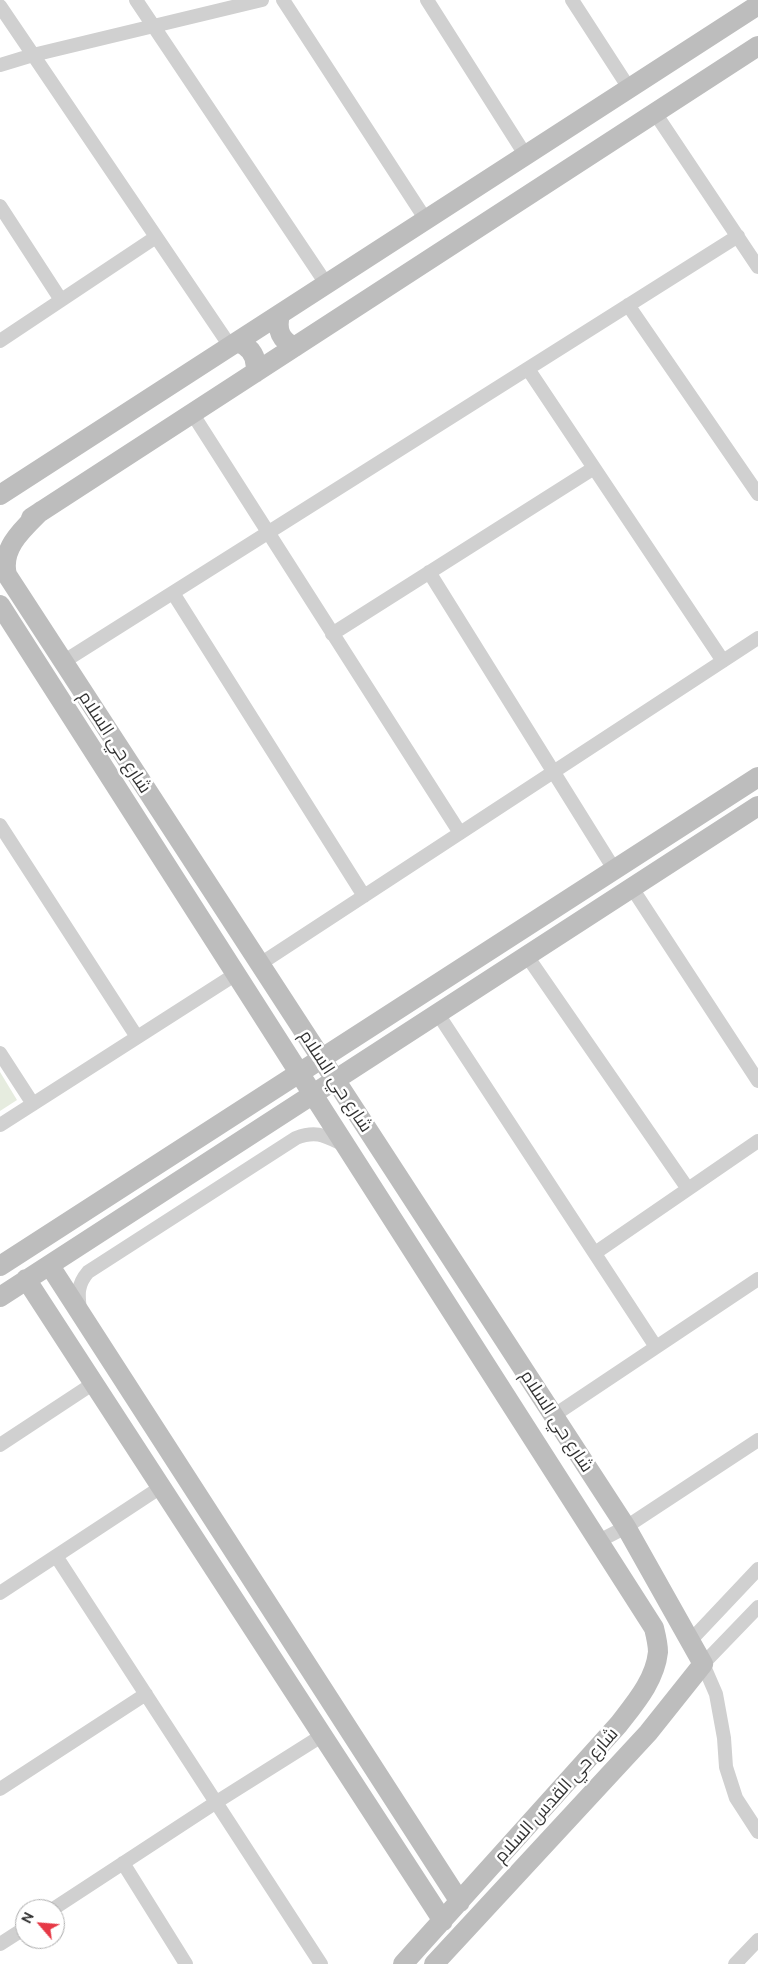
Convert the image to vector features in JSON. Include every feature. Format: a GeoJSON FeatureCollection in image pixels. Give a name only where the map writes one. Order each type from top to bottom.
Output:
{"type":"FeatureCollection","features":[{"type":"Feature","properties":{"kind":"main road"},"geometry":{"type":"LineString","coordinates":[[0,495],[758,5]]}},
{"type":"Feature","properties":{"kind":"main road"},"geometry":{"type":"LineString","coordinates":[[0,537],[758,46]]}},
{"type":"Feature","properties":{"kind":"main road"},"geometry":{"type":"LineString","coordinates":[[280,315],[278,328],[280,334],[289,344],[295,347]]}},
{"type":"Feature","properties":{"kind":"main road"},"geometry":{"type":"LineString","coordinates":[[234,344],[249,348],[253,353],[256,366],[255,373]]}},
{"type":"Feature","properties":{"kind":"main road","name":"شارع حي السلام"},"geometry":{"type":"LineString","coordinates":[[41,511],[13,539],[4,554],[2,564],[7,575],[296,1019],[329,1054],[336,1081],[626,1527],[703,1664]]}},
{"type":"Feature","properties":{"kind":"main road","name":"شارع حي القدس السلام"},"geometry":{"type":"LineString","coordinates":[[0,605],[654,1628],[658,1650],[654,1672],[642,1694],[620,1724],[403,1964]]}},
{"type":"Feature","properties":{"kind":"main road"},"geometry":{"type":"LineString","coordinates":[[12,623],[20,615],[32,613]]}},
{"type":"Feature","properties":{"kind":"main road"},"geometry":{"type":"LineString","coordinates":[[0,1266],[758,777]]}},
{"type":"Feature","properties":{"kind":"main road"},"geometry":{"type":"LineString","coordinates":[[0,1297],[758,806]]}},
{"type":"Feature","properties":{"kind":"main road"},"geometry":{"type":"LineString","coordinates":[[273,1032],[286,1029],[296,1019]]}},
{"type":"Feature","properties":{"kind":"main road"},"geometry":{"type":"LineString","coordinates":[[329,1054],[334,1058],[339,1067],[348,1070],[353,1069]]}},
{"type":"Feature","properties":{"kind":"main road"},"geometry":{"type":"LineString","coordinates":[[279,1086],[289,1088],[295,1096],[294,1106],[290,1109]]}},
{"type":"Feature","properties":{"kind":"main road"},"geometry":{"type":"LineString","coordinates":[[50,1266],[460,1902]]}},
{"type":"Feature","properties":{"kind":"main road"},"geometry":{"type":"LineString","coordinates":[[26,1280],[443,1921]]}},
{"type":"Feature","properties":{"kind":"main road"},"geometry":{"type":"LineString","coordinates":[[130,1439],[138,1442],[147,1439],[151,1431],[150,1422]]}},
{"type":"Feature","properties":{"kind":"main road"},"geometry":{"type":"LineString","coordinates":[[146,1463],[146,1458],[152,1450],[161,1448],[170,1452]]}},
{"type":"Feature","properties":{"kind":"main road"},"geometry":{"type":"LineString","coordinates":[[434,1964],[648,1733],[703,1664]]}},
{"type":"Feature","properties":{"kind":"main road"},"geometry":{"type":"LineString","coordinates":[[427,1896],[436,1898],[444,1894],[447,1881]]}},
{"type":"Feature","properties":{"kind":"street"},"geometry":{"type":"LineString","coordinates":[[136,0],[327,285]]}},
{"type":"Feature","properties":{"kind":"street"},"geometry":{"type":"LineString","coordinates":[[0,65],[33,55],[262,0]]}},
{"type":"Feature","properties":{"kind":"street"},"geometry":{"type":"LineString","coordinates":[[282,0],[426,220]]}},
{"type":"Feature","properties":{"kind":"street"},"geometry":{"type":"LineString","coordinates":[[427,0],[526,156]]}},
{"type":"Feature","properties":{"kind":"street"},"geometry":{"type":"LineString","coordinates":[[572,0],[629,88]]}},
{"type":"Feature","properties":{"kind":"street"},"geometry":{"type":"LineString","coordinates":[[0,6],[156,237],[234,344]]}},
{"type":"Feature","properties":{"kind":"street"},"geometry":{"type":"LineString","coordinates":[[655,113],[758,267]]}},
{"type":"Feature","properties":{"kind":"street"},"geometry":{"type":"LineString","coordinates":[[0,206],[61,300]]}},
{"type":"Feature","properties":{"kind":"street"},"geometry":{"type":"LineString","coordinates":[[63,662],[738,236]]}},
{"type":"Feature","properties":{"kind":"street"},"geometry":{"type":"LineString","coordinates":[[0,341],[156,237]]}},
{"type":"Feature","properties":{"kind":"street"},"geometry":{"type":"LineString","coordinates":[[628,305],[758,494]]}},
{"type":"Feature","properties":{"kind":"street"},"geometry":{"type":"LineString","coordinates":[[528,369],[722,661]]}},
{"type":"Feature","properties":{"kind":"street"},"geometry":{"type":"LineString","coordinates":[[192,414],[460,833]]}},
{"type":"Feature","properties":{"kind":"street"},"geometry":{"type":"LineString","coordinates":[[332,634],[594,468]]}},
{"type":"Feature","properties":{"kind":"street"},"geometry":{"type":"LineString","coordinates":[[430,572],[614,869]]}},
{"type":"Feature","properties":{"kind":"street"},"geometry":{"type":"LineString","coordinates":[[173,593],[364,896]]}},
{"type":"Feature","properties":{"kind":"street"},"geometry":{"type":"LineString","coordinates":[[260,964],[758,638]]}},
{"type":"Feature","properties":{"kind":"street"},"geometry":{"type":"LineString","coordinates":[[1,827],[137,1038]]}},
{"type":"Feature","properties":{"kind":"street"},"geometry":{"type":"LineString","coordinates":[[632,888],[758,1081]]}},
{"type":"Feature","properties":{"kind":"street"},"geometry":{"type":"LineString","coordinates":[[527,956],[688,1189]]}},
{"type":"Feature","properties":{"kind":"street"},"geometry":{"type":"LineString","coordinates":[[0,1125],[236,974]]}},
{"type":"Feature","properties":{"kind":"street"},"geometry":{"type":"LineString","coordinates":[[438,1014],[656,1347]]}},
{"type":"Feature","properties":{"kind":"street"},"geometry":{"type":"LineString","coordinates":[[0,1053],[33,1104]]}},
{"type":"Feature","properties":{"kind":"street"},"geometry":{"type":"LineString","coordinates":[[81,1314],[79,1296],[81,1281],[88,1272],[296,1138],[309,1133],[320,1134],[347,1147]]}},
{"type":"Feature","properties":{"kind":"street"},"geometry":{"type":"LineString","coordinates":[[594,1253],[758,1141]]}},
{"type":"Feature","properties":{"kind":"street"},"geometry":{"type":"LineString","coordinates":[[554,1416],[758,1279]]}},
{"type":"Feature","properties":{"kind":"street"},"geometry":{"type":"LineString","coordinates":[[0,1445],[94,1384]]}},
{"type":"Feature","properties":{"kind":"street"},"geometry":{"type":"LineString","coordinates":[[599,1541],[626,1527],[758,1440]]}},
{"type":"Feature","properties":{"kind":"street"},"geometry":{"type":"LineString","coordinates":[[0,1593],[161,1487]]}},
{"type":"Feature","properties":{"kind":"street"},"geometry":{"type":"LineString","coordinates":[[56,1556],[321,1964]]}},
{"type":"Feature","properties":{"kind":"street"},"geometry":{"type":"LineString","coordinates":[[691,1640],[758,1569]]}},
{"type":"Feature","properties":{"kind":"street"},"geometry":{"type":"LineString","coordinates":[[758,1608],[703,1664],[716,1694],[724,1738],[726,1767],[736,1798],[758,1832]]}},
{"type":"Feature","properties":{"kind":"street"},"geometry":{"type":"LineString","coordinates":[[0,1789],[146,1694]]}},
{"type":"Feature","properties":{"kind":"street"},"geometry":{"type":"LineString","coordinates":[[65,1901],[215,1802],[323,1735]]}},
{"type":"Feature","properties":{"kind":"street"},"geometry":{"type":"LineString","coordinates":[[123,1863],[181,1962]]}},
{"type":"Feature","properties":{"kind":"street"},"geometry":{"type":"LineString","coordinates":[[0,1944],[15,1934]]}},
{"type":"Feature","properties":{"kind":"street"},"geometry":{"type":"LineString","coordinates":[[735,1964],[758,1940]]}},
{"type":"Feature","properties":{"kind":"shaded area"},"geometry":{"type":"Polygon","coordinates":[[[0,1072],[17,1100],[0,1111],[0,1072]]]}}]}
